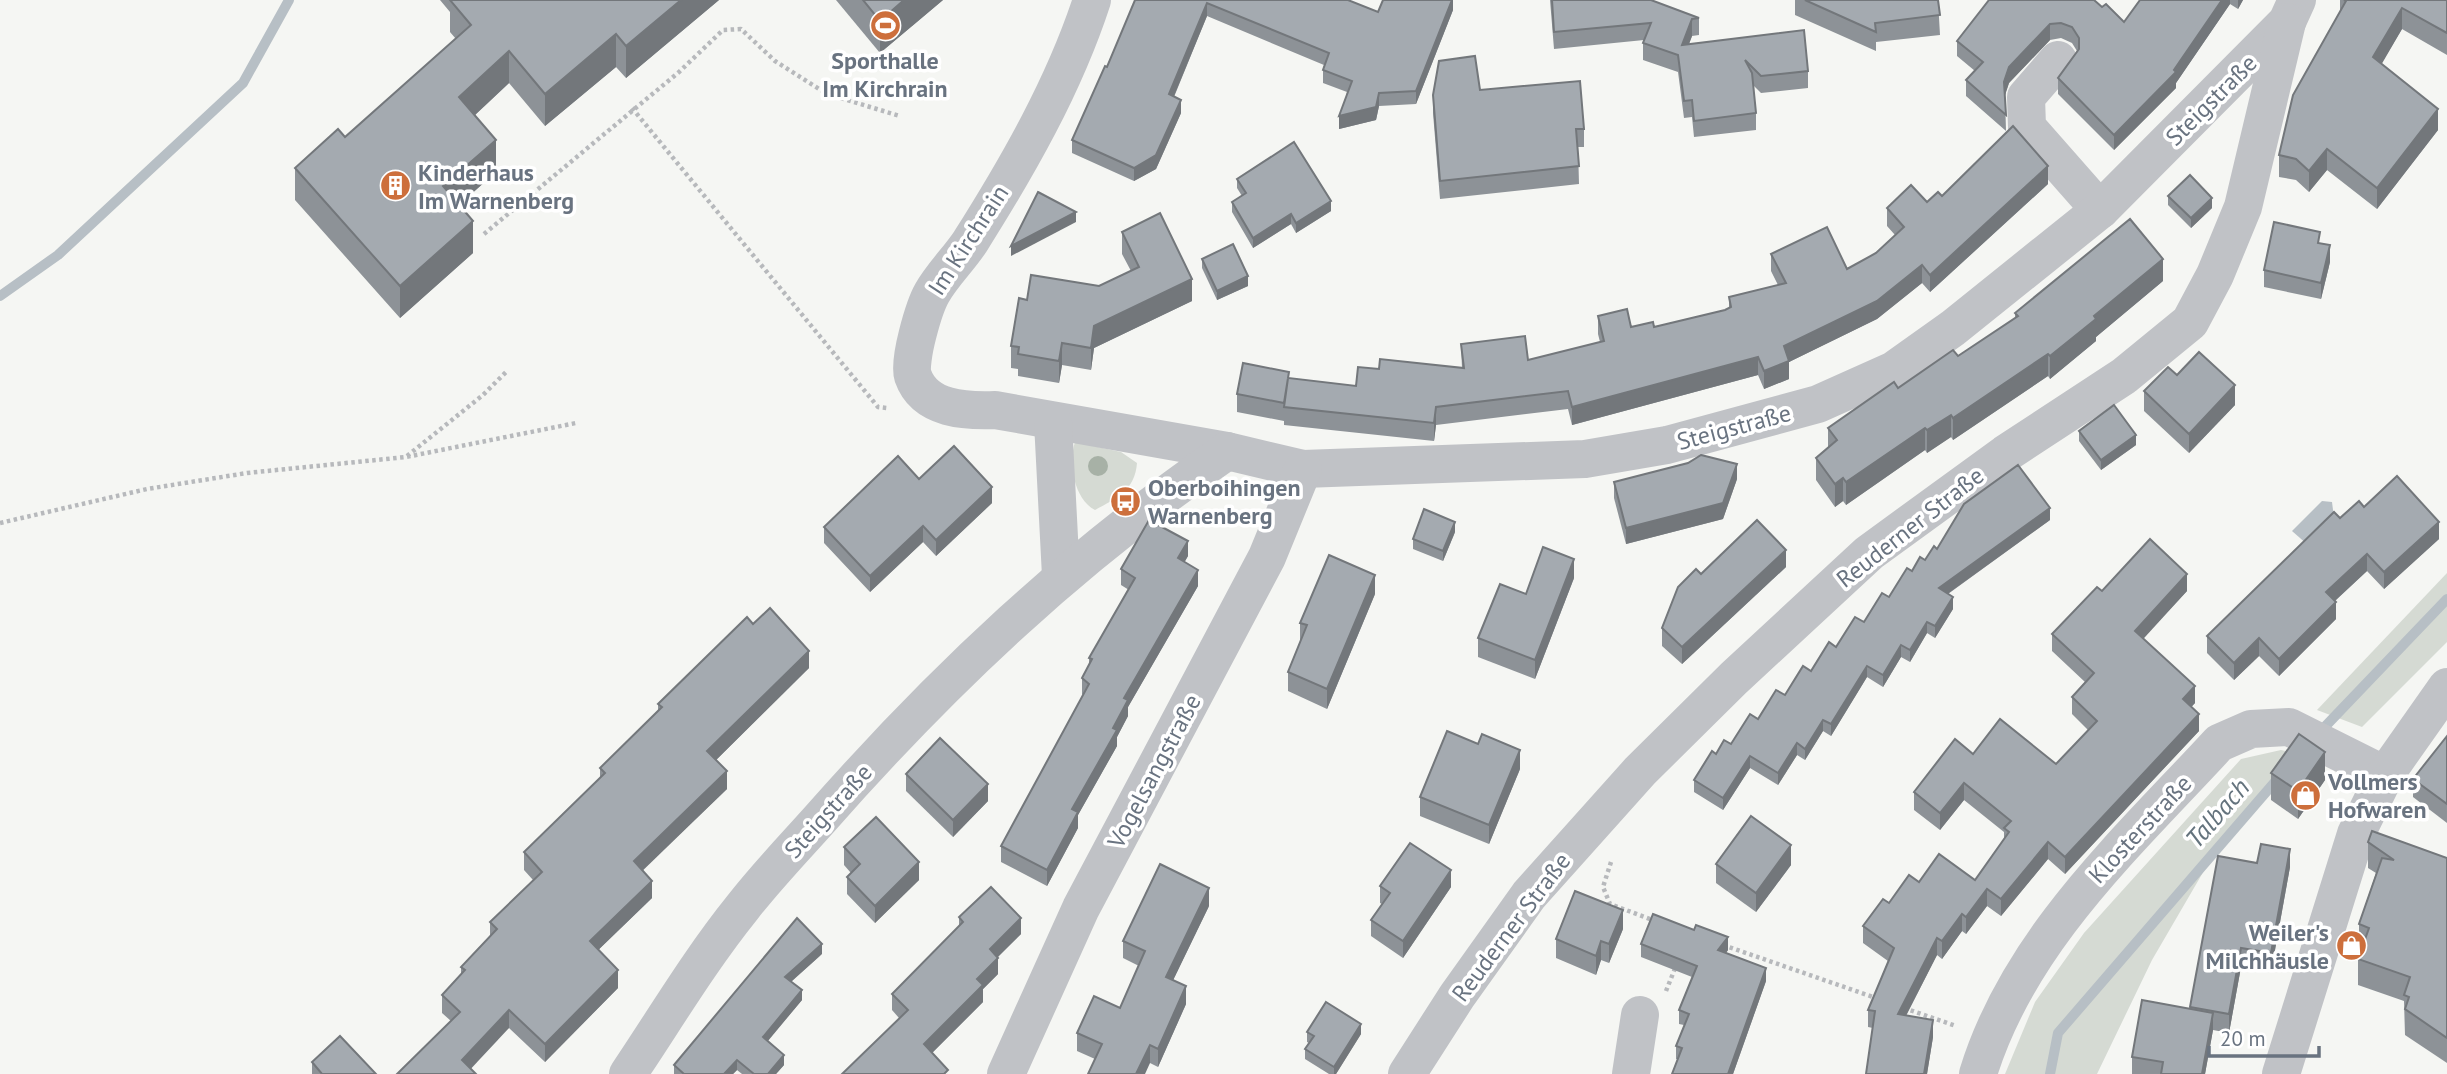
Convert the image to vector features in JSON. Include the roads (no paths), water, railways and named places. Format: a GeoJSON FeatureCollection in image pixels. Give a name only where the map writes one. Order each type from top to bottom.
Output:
{"type":"FeatureCollection","features":[{"type":"Feature","properties":{"kind":"street","name":"Im Kirchrain"},"geometry":{"type":"LineString","coordinates":[[1053,422],[995,410],[961,411],[929,398],[913,375],[914,350],[931,295],[974,235],[1049,106],[1092,0]]}},
{"type":"Feature","properties":{"kind":"street","name":"Steigstraße"},"geometry":{"type":"LineString","coordinates":[[628,1074],[750,898],[895,737],[968,661],[1061,576],[1153,502],[1227,451],[1303,469],[1585,459],[1667,445],[1818,404],[1894,370],[1953,328],[2100,210],[2292,11]]}},
{"type":"Feature","properties":{"kind":"street","name":"Reuderner Straße"},"geometry":{"type":"LineString","coordinates":[[1407,1074],[1457,996],[1529,895],[1640,771],[1734,678],[1869,553],[2005,454],[2124,376],[2190,322],[2215,275],[2243,207],[2292,11]]}},
{"type":"Feature","properties":{"kind":"street"},"geometry":{"type":"LineString","coordinates":[[2059,61],[2026,97],[2027,127],[2100,210]]}},
{"type":"Feature","properties":{"kind":"street"},"geometry":{"type":"LineString","coordinates":[[1061,576],[1053,422],[1227,451]]}},
{"type":"Feature","properties":{"kind":"street","name":"Vogelsangstraße"},"geometry":{"type":"LineString","coordinates":[[1006,1074],[1081,908],[1267,557],[1303,469]]}},
{"type":"Feature","properties":{"kind":"street"},"geometry":{"type":"LineString","coordinates":[[2281,1074],[2356,834],[2371,766],[2447,687]]}},
{"type":"Feature","properties":{"kind":"street","name":"Klosterstraße"},"geometry":{"type":"LineString","coordinates":[[1978,1074],[1990,1038],[2011,993],[2070,905],[2219,743],[2251,729],[2289,727],[2371,766]]}},
{"type":"Feature","properties":{"kind":"street"},"geometry":{"type":"LineString","coordinates":[[1631,1074],[1640,1015]]}},
{"type":"Feature","properties":{"kind":"waterway"},"geometry":{"type":"LineString","coordinates":[[0,296],[58,255],[243,83],[289,0]]}},
{"type":"Feature","properties":{"kind":"waterway","name":"Talbach"},"geometry":{"type":"LineString","coordinates":[[2317,735],[2447,599]]}},
{"type":"Feature","properties":{"kind":"waterway","name":"Talbach"},"geometry":{"type":"LineString","coordinates":[[2050,1074],[2058,1033],[2280,776]]}},
{"type":"Feature","properties":{"kind":"place","name":"Sporthalle Im Kirchrain"},"geometry":{"type":"Point","coordinates":[885,26]}},
{"type":"Feature","properties":{"kind":"place","name":"Kinderhaus Im Warnenberg"},"geometry":{"type":"Point","coordinates":[395,186]}},
{"type":"Feature","properties":{"kind":"place","name":"Oberboihingen Warnenberg"},"geometry":{"type":"Point","coordinates":[1125,501]}},
{"type":"Feature","properties":{"kind":"place","name":"Vollmers Hofwaren"},"geometry":{"type":"Point","coordinates":[2305,795]}},
{"type":"Feature","properties":{"kind":"place","name":"Weiler's Milchhäusle"},"geometry":{"type":"Point","coordinates":[2352,946]}}]}
